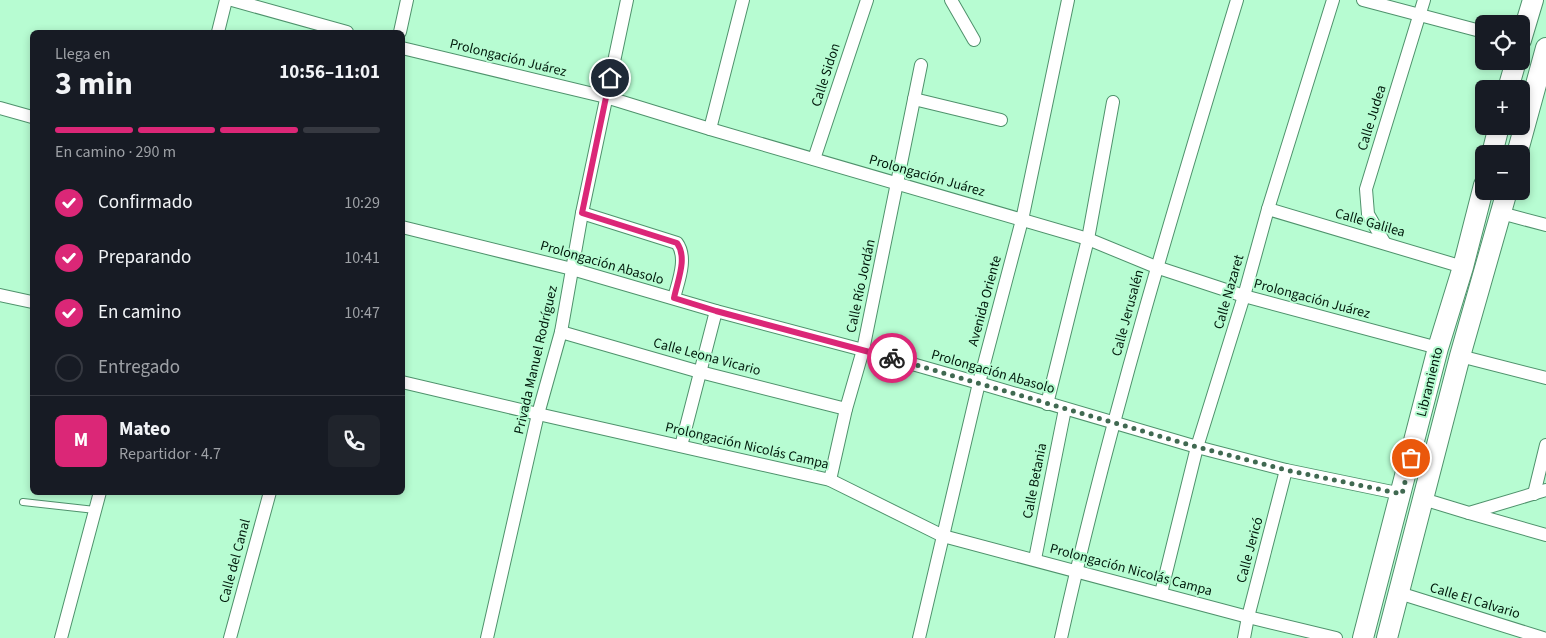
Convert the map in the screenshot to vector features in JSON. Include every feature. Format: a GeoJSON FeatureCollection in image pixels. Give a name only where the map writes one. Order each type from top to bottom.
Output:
{"type":"FeatureCollection","features":[{"type":"Feature","properties":{"kind":"main road"},"geometry":{"type":"LineString","coordinates":[[1528,15],[1533,0]]}},
{"type":"Feature","properties":{"kind":"main road"},"geometry":{"type":"LineString","coordinates":[[1520,145],[1545,57]]}},
{"type":"Feature","properties":{"kind":"main road","name":"Libramiento"},"geometry":{"type":"LineString","coordinates":[[1363,638],[1402,494],[1438,348],[1463,267],[1480,200]]}},
{"type":"Feature","properties":{"kind":"main road","name":"Libramiento"},"geometry":{"type":"LineString","coordinates":[[1387,638],[1460,356],[1505,200]]}},
{"type":"Feature","properties":{"kind":"street"},"geometry":{"type":"LineString","coordinates":[[218,30],[226,0]]}},
{"type":"Feature","properties":{"kind":"street"},"geometry":{"type":"LineString","coordinates":[[232,0],[340,30]]}},
{"type":"Feature","properties":{"kind":"street"},"geometry":{"type":"LineString","coordinates":[[400,30],[407,0]]}},
{"type":"Feature","properties":{"kind":"street","name":"Privada Manuel Rodríguez"},"geometry":{"type":"LineString","coordinates":[[487,638],[538,414],[561,332],[582,213],[627,0]]}},
{"type":"Feature","properties":{"kind":"street"},"geometry":{"type":"LineString","coordinates":[[710,129],[743,0]]}},
{"type":"Feature","properties":{"kind":"street","name":"Calle Sidon"},"geometry":{"type":"LineString","coordinates":[[814,158],[867,0]]}},
{"type":"Feature","properties":{"kind":"street"},"geometry":{"type":"LineString","coordinates":[[951,0],[974,40]]}},
{"type":"Feature","properties":{"kind":"street","name":"Avenida Oriente"},"geometry":{"type":"LineString","coordinates":[[919,638],[979,383],[1022,220],[1068,0]]}},
{"type":"Feature","properties":{"kind":"street","name":"Calle Jerusalén"},"geometry":{"type":"LineString","coordinates":[[1061,638],[1076,570],[1156,267],[1237,0]]}},
{"type":"Feature","properties":{"kind":"street","name":"Calle Nazaret"},"geometry":{"type":"LineString","coordinates":[[1161,593],[1197,447],[1333,0]]}},
{"type":"Feature","properties":{"kind":"street"},"geometry":{"type":"LineString","coordinates":[[1363,0],[1475,29]]}},
{"type":"Feature","properties":{"kind":"street","name":"Calle Judea"},"geometry":{"type":"LineString","coordinates":[[1384,242],[1368,214],[1366,189],[1424,0]]}},
{"type":"Feature","properties":{"kind":"street","name":"Prolongación Juárez"},"geometry":{"type":"LineString","coordinates":[[405,49],[606,97],[1088,239],[1156,267],[1244,296],[1438,348]]}},
{"type":"Feature","properties":{"kind":"street","name":"Calle Río Jordán"},"geometry":{"type":"LineString","coordinates":[[830,480],[846,409],[863,350],[921,65]]}},
{"type":"Feature","properties":{"kind":"street"},"geometry":{"type":"LineString","coordinates":[[914,99],[1002,120]]}},
{"type":"Feature","properties":{"kind":"street"},"geometry":{"type":"LineString","coordinates":[[1047,404],[1088,239],[1113,102]]}},
{"type":"Feature","properties":{"kind":"street"},"geometry":{"type":"LineString","coordinates":[[0,108],[30,116]]}},
{"type":"Feature","properties":{"kind":"street","name":"Calle Galilea"},"geometry":{"type":"LineString","coordinates":[[1268,209],[1463,267]]}},
{"type":"Feature","properties":{"kind":"street"},"geometry":{"type":"LineString","coordinates":[[582,213],[677,243],[682,249],[683,257],[674,298]]}},
{"type":"Feature","properties":{"kind":"street"},"geometry":{"type":"LineString","coordinates":[[1501,213],[1546,225]]}},
{"type":"Feature","properties":{"kind":"street","name":"Prolongación Abasolo"},"geometry":{"type":"LineString","coordinates":[[405,228],[572,268],[716,311],[863,350],[1197,447],[1286,470],[1402,494]]}},
{"type":"Feature","properties":{"kind":"street"},"geometry":{"type":"LineString","coordinates":[[0,295],[30,302]]}},
{"type":"Feature","properties":{"kind":"street"},"geometry":{"type":"LineString","coordinates":[[681,446],[716,311]]}},
{"type":"Feature","properties":{"kind":"street","name":"Calle Leona Vicario"},"geometry":{"type":"LineString","coordinates":[[561,332],[700,372],[846,409]]}},
{"type":"Feature","properties":{"kind":"street"},"geometry":{"type":"LineString","coordinates":[[1460,356],[1546,378]]}},
{"type":"Feature","properties":{"kind":"street","name":"Prolongación Nicolás Campa"},"geometry":{"type":"LineString","coordinates":[[405,383],[830,480],[943,536],[1248,617],[1336,638]]}},
{"type":"Feature","properties":{"kind":"street","name":"Calle Betania"},"geometry":{"type":"LineString","coordinates":[[1035,560],[1065,409]]}},
{"type":"Feature","properties":{"kind":"street"},"geometry":{"type":"LineString","coordinates":[[1469,513],[1540,492],[1546,445]]}},
{"type":"Feature","properties":{"kind":"street","name":"Calle Jericó"},"geometry":{"type":"LineString","coordinates":[[1244,638],[1286,470]]}},
{"type":"Feature","properties":{"kind":"street"},"geometry":{"type":"LineString","coordinates":[[61,638],[99,495]]}},
{"type":"Feature","properties":{"kind":"street","name":"Calle del Canal"},"geometry":{"type":"LineString","coordinates":[[230,638],[269,495]]}},
{"type":"Feature","properties":{"kind":"street"},"geometry":{"type":"LineString","coordinates":[[1422,499],[1546,535]]}},
{"type":"Feature","properties":{"kind":"street","name":"Calle El Calvario"},"geometry":{"type":"LineString","coordinates":[[1399,593],[1543,638]]}},
{"type":"Feature","properties":{"kind":"lane"},"geometry":{"type":"LineString","coordinates":[[23,502],[95,510]]}},
{"type":"Feature","properties":{"kind":"way so far"},"geometry":{"type":"LineString","coordinates":[[892,358],[1197,447],[1286,470],[1402,494],[1411,458]]}},
{"type":"Feature","properties":{"kind":"route"},"geometry":{"type":"LineString","coordinates":[[610,78],[582,213],[677,243],[682,249],[683,257],[674,298],[892,358]]}}]}
